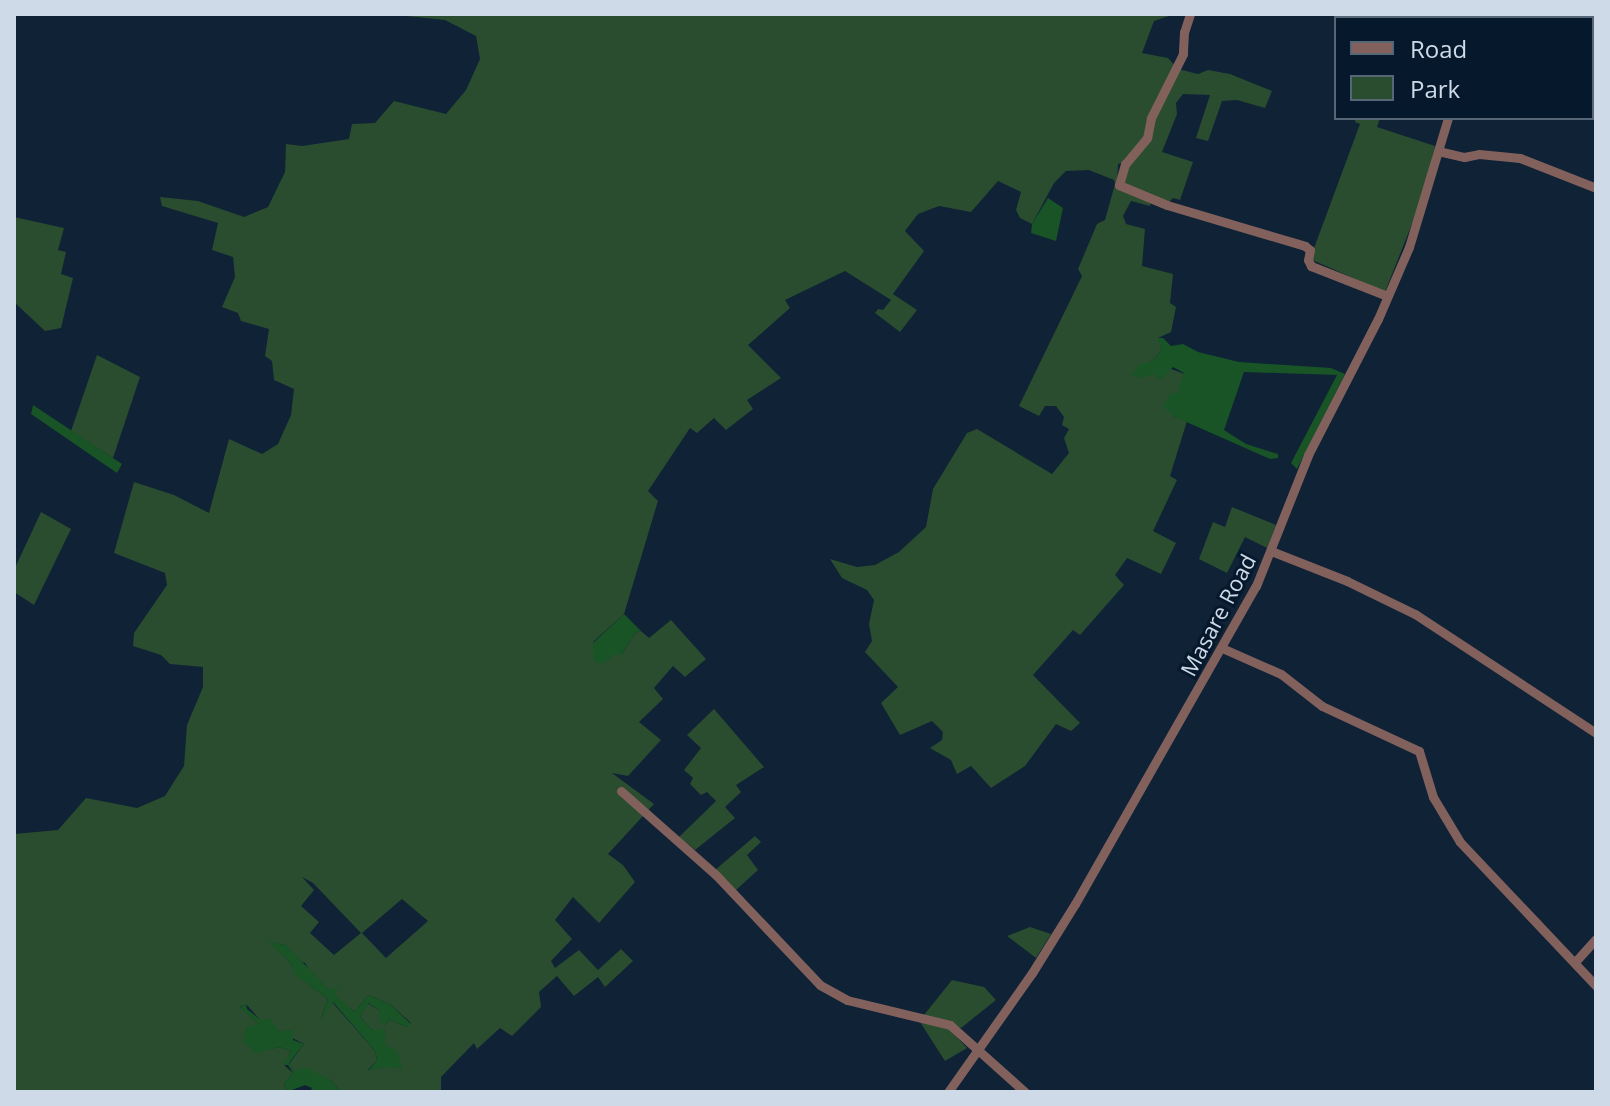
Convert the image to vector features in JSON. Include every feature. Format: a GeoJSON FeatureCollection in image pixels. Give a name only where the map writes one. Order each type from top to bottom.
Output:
{"type":"FeatureCollection","features":[{"type":"Feature","properties":{"kind":"street"},"geometry":{"type":"LineString","coordinates":[[1190,14],[1184,32],[1183,54],[1151,118],[1147,138],[1127,160],[1119,185],[1167,205],[1305,246],[1310,250],[1308,260],[1311,266],[1387,296]]}},
{"type":"Feature","properties":{"kind":"street","name":"Masare Road"},"geometry":{"type":"LineString","coordinates":[[948,1092],[1075,904],[1222,648],[1271,551],[1308,455],[1387,296],[1413,235],[1447,120]]}},
{"type":"Feature","properties":{"kind":"street"},"geometry":{"type":"LineString","coordinates":[[1438,151],[1464,157],[1479,154],[1520,158],[1596,188]]}},
{"type":"Feature","properties":{"kind":"street"},"geometry":{"type":"LineString","coordinates":[[1271,551],[1347,581],[1415,614],[1596,733]]}},
{"type":"Feature","properties":{"kind":"street"},"geometry":{"type":"LineString","coordinates":[[1222,648],[1281,674],[1334,712],[1419,751],[1433,797],[1460,842],[1596,986]]}},
{"type":"Feature","properties":{"kind":"street"},"geometry":{"type":"LineString","coordinates":[[621,791],[716,875],[820,985],[847,1000],[955,1028],[977,1053],[1025,1092]]}},
{"type":"Feature","properties":{"kind":"street"},"geometry":{"type":"LineString","coordinates":[[1575,962],[1596,939]]}},
{"type":"Feature","properties":{"kind":"green space"},"geometry":{"type":"Polygon","coordinates":[[[387,14],[1175,14],[1154,21],[1142,53],[1168,58],[1178,69],[1198,74],[1208,70],[1230,74],[1272,91],[1265,108],[1237,100],[1222,101],[1208,141],[1196,138],[1210,95],[1183,94],[1176,103],[1177,114],[1162,152],[1193,162],[1180,200],[1173,198],[1168,203],[1126,185],[1123,181],[1129,161],[1118,164],[1117,186],[1151,200],[1150,206],[1131,201],[1123,216],[1126,224],[1145,229],[1142,266],[1173,274],[1170,303],[1176,307],[1171,332],[1158,338],[1162,350],[1151,362],[1185,374],[1173,416],[1187,421],[1170,476],[1177,480],[1153,531],[1176,543],[1161,574],[1127,558],[1115,575],[1124,585],[1080,635],[1073,630],[1033,675],[1080,723],[1071,731],[1056,724],[1025,766],[991,788],[971,766],[957,774],[951,760],[930,748],[942,740],[943,732],[932,721],[900,735],[881,703],[898,687],[865,652],[872,641],[869,624],[874,600],[867,590],[842,578],[830,559],[857,567],[875,565],[899,552],[926,527],[933,489],[967,433],[977,429],[1052,474],[1069,453],[1064,438],[1069,429],[1062,425],[1064,417],[1056,406],[1045,406],[1039,416],[1019,406],[1082,276],[1078,269],[1097,224],[1105,220],[1115,184],[1114,180],[1089,170],[1066,171],[1054,183],[1032,224],[1020,218],[1016,210],[1021,192],[998,181],[971,212],[939,206],[918,214],[905,231],[924,251],[893,294],[917,310],[900,332],[875,313],[878,309],[883,310],[891,300],[845,271],[785,300],[790,308],[748,345],[781,378],[747,400],[753,409],[726,430],[714,418],[697,433],[690,428],[648,491],[658,501],[624,614],[593,642],[621,655],[635,633],[641,631],[649,638],[671,620],[706,659],[685,677],[673,666],[654,688],[663,699],[639,722],[661,740],[628,776],[612,773],[654,804],[608,854],[623,865],[635,882],[599,923],[573,897],[555,920],[572,939],[551,961],[555,968],[579,950],[598,970],[621,949],[633,961],[605,987],[598,977],[574,996],[557,976],[539,992],[541,1007],[512,1036],[500,1028],[477,1049],[474,1043],[441,1077],[441,1092],[341,1092],[331,1080],[294,1072],[289,1064],[304,1044],[262,1022],[246,1004],[240,1007],[260,1025],[256,1052],[279,1047],[291,1051],[284,1065],[293,1073],[284,1084],[287,1092],[14,1092],[14,834],[58,830],[86,798],[137,808],[165,796],[184,766],[187,725],[203,687],[203,667],[170,664],[161,655],[133,646],[134,633],[167,585],[165,573],[114,553],[134,482],[174,495],[209,513],[229,439],[262,454],[278,444],[291,415],[294,389],[274,380],[272,361],[265,356],[269,329],[241,321],[238,313],[222,307],[235,277],[233,257],[212,250],[218,223],[162,206],[160,197],[198,201],[244,217],[268,207],[285,172],[286,144],[302,146],[349,139],[352,124],[375,123],[394,101],[446,114],[466,90],[480,59],[476,36],[445,20],[387,14]],[[302,877],[314,890],[301,906],[319,922],[310,933],[334,955],[361,933],[313,883],[302,877]],[[402,899],[362,933],[386,958],[428,921],[402,899]],[[270,943],[290,962],[295,974],[328,999],[321,1018],[332,1002],[375,1051],[377,1060],[368,1070],[383,1067],[386,1045],[360,1017],[367,1003],[379,1010],[385,1025],[389,1019],[406,1027],[411,1023],[391,1005],[369,995],[354,1012],[312,975],[305,963],[295,959],[286,945],[270,943]]]}},
{"type":"Feature","properties":{"kind":"green space"},"geometry":{"type":"Polygon","coordinates":[[[1379,120],[1377,127],[1435,146],[1423,196],[1385,292],[1310,259],[1360,124],[1355,122],[1379,120]]]}},
{"type":"Feature","properties":{"kind":"green space"},"geometry":{"type":"Polygon","coordinates":[[[1048,198],[1063,208],[1056,241],[1031,233],[1032,224],[1048,198]]]}},
{"type":"Feature","properties":{"kind":"green space"},"geometry":{"type":"Polygon","coordinates":[[[14,217],[64,228],[58,250],[66,252],[61,274],[73,278],[61,328],[45,331],[14,302],[14,217]]]}},
{"type":"Feature","properties":{"kind":"green space"},"geometry":{"type":"Polygon","coordinates":[[[1157,338],[1163,338],[1171,346],[1183,344],[1198,352],[1239,362],[1331,368],[1345,374],[1297,469],[1291,463],[1337,375],[1244,372],[1224,430],[1246,444],[1278,454],[1278,458],[1270,459],[1173,416],[1163,406],[1170,394],[1178,392],[1184,373],[1173,367],[1160,380],[1154,374],[1142,378],[1132,375],[1139,364],[1151,362],[1162,350],[1157,338]]]}},
{"type":"Feature","properties":{"kind":"green space"},"geometry":{"type":"Polygon","coordinates":[[[97,355],[140,377],[113,458],[71,431],[97,355]]]}},
{"type":"Feature","properties":{"kind":"green space"},"geometry":{"type":"Polygon","coordinates":[[[33,405],[122,464],[117,473],[31,414],[33,405]]]}},
{"type":"Feature","properties":{"kind":"green space"},"geometry":{"type":"Polygon","coordinates":[[[1232,507],[1276,525],[1267,548],[1245,537],[1227,573],[1199,559],[1213,522],[1225,527],[1232,507]]]}},
{"type":"Feature","properties":{"kind":"green space"},"geometry":{"type":"Polygon","coordinates":[[[41,512],[71,529],[34,605],[14,592],[14,570],[41,512]]]}},
{"type":"Feature","properties":{"kind":"green space"},"geometry":{"type":"Polygon","coordinates":[[[624,614],[641,631],[635,633],[621,655],[614,655],[604,663],[594,662],[593,643],[624,614]]]}},
{"type":"Feature","properties":{"kind":"green space"},"geometry":{"type":"Polygon","coordinates":[[[714,709],[764,767],[736,785],[741,792],[725,807],[735,818],[695,850],[679,837],[716,801],[707,792],[701,795],[690,784],[693,778],[684,770],[701,748],[687,735],[714,709]]]}},
{"type":"Feature","properties":{"kind":"green space"},"geometry":{"type":"Polygon","coordinates":[[[755,836],[761,842],[747,855],[758,870],[736,890],[715,870],[755,836]]]}},
{"type":"Feature","properties":{"kind":"green space"},"geometry":{"type":"Polygon","coordinates":[[[1030,927],[1051,934],[1036,958],[1007,936],[1030,927]]]}},
{"type":"Feature","properties":{"kind":"green space"},"geometry":{"type":"Polygon","coordinates":[[[268,942],[286,945],[329,990],[338,987],[335,994],[354,1012],[369,995],[391,1005],[411,1024],[406,1027],[389,1019],[385,1025],[380,1022],[379,1010],[368,1003],[360,1017],[372,1030],[384,1029],[386,1045],[397,1051],[402,1068],[383,1067],[368,1071],[377,1060],[375,1051],[333,1002],[320,1021],[328,999],[294,974],[290,962],[268,942]]]}},
{"type":"Feature","properties":{"kind":"green space"},"geometry":{"type":"Polygon","coordinates":[[[952,980],[984,987],[996,1000],[961,1028],[924,1015],[952,980]]]}},
{"type":"Feature","properties":{"kind":"green space"},"geometry":{"type":"Polygon","coordinates":[[[246,1003],[247,1009],[262,1021],[270,1018],[278,1031],[293,1030],[293,1040],[304,1044],[289,1063],[294,1071],[306,1067],[331,1080],[341,1092],[310,1092],[312,1088],[305,1085],[287,1092],[284,1084],[293,1073],[288,1065],[283,1065],[291,1051],[279,1047],[256,1053],[243,1042],[246,1027],[259,1024],[240,1008],[246,1003]]]}},
{"type":"Feature","properties":{"kind":"green space"},"geometry":{"type":"Polygon","coordinates":[[[920,1022],[948,1028],[967,1048],[945,1061],[920,1022]]]}}]}
